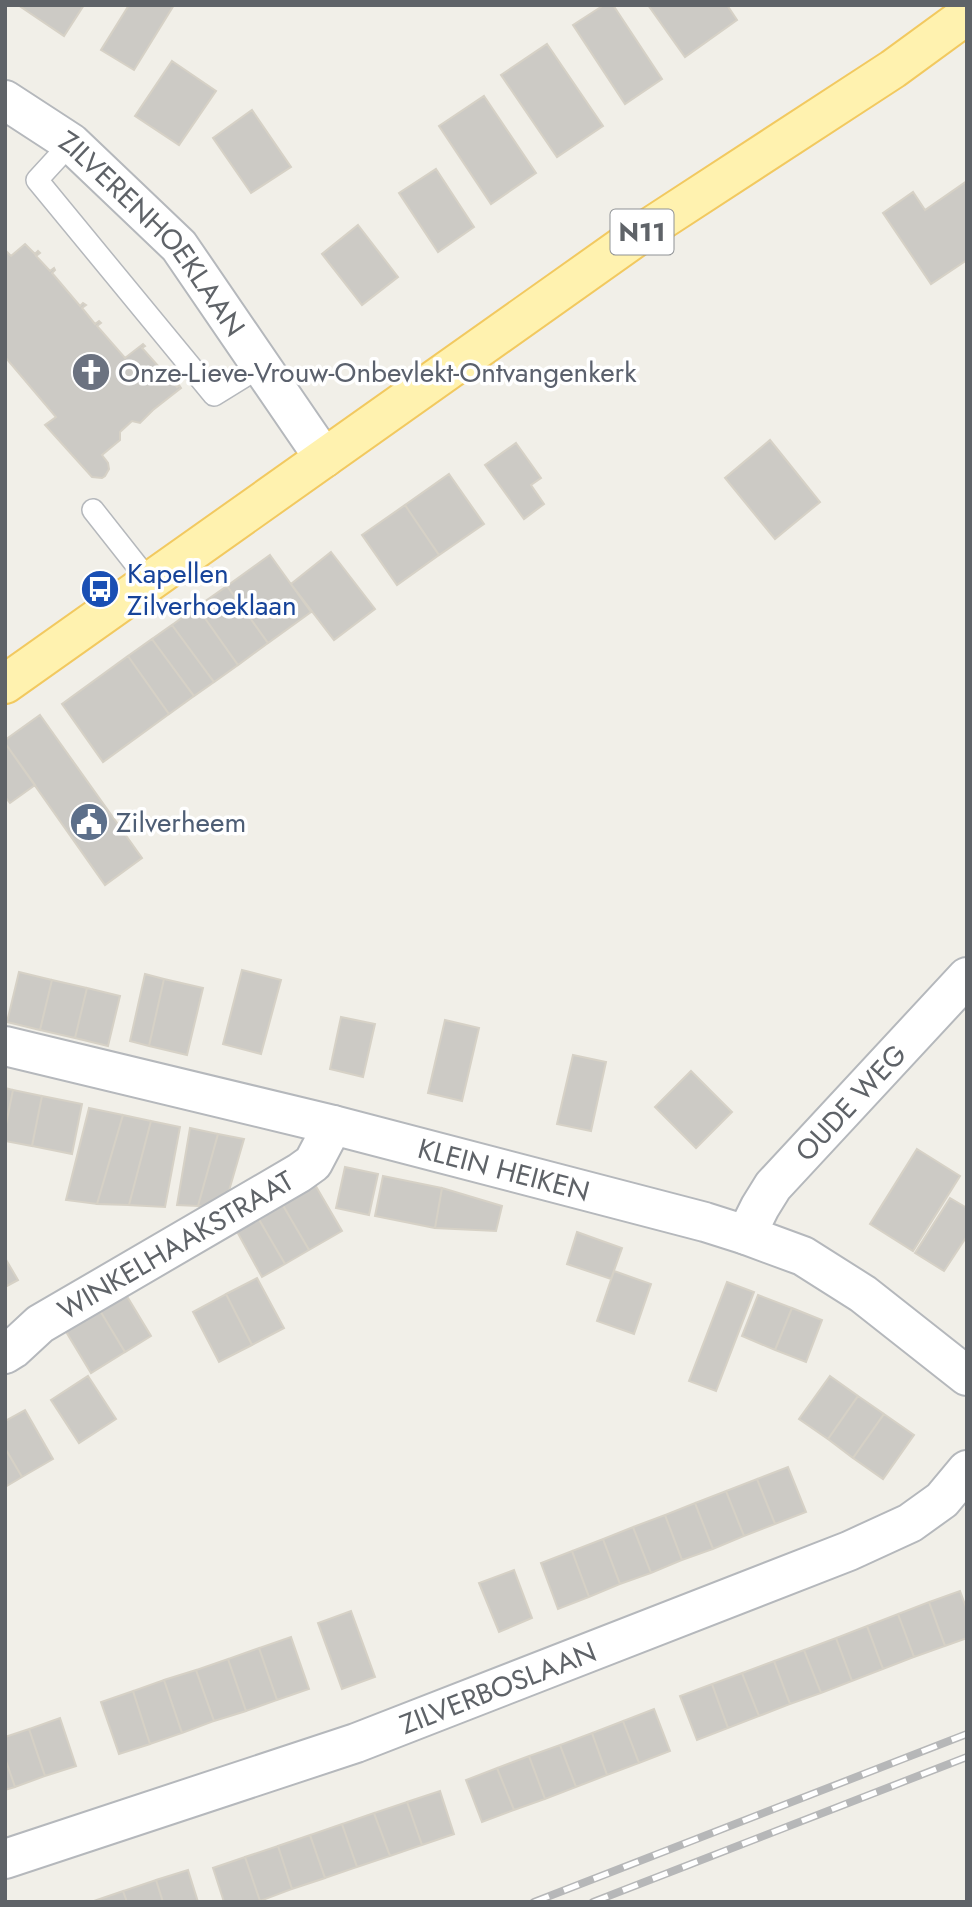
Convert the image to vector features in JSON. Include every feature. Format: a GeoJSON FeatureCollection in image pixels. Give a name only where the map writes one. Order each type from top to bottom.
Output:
{"type":"FeatureCollection","features":[{"type":"Feature","properties":{"kind":"main road","name":"N11"},"geometry":{"type":"LineString","coordinates":[[5,684],[643,232],[893,68],[967,15]]}},
{"type":"Feature","properties":{"kind":"street","name":"ZILVERENHOEKLAAN"},"geometry":{"type":"LineString","coordinates":[[5,100],[71,143],[178,246],[324,458]]}},
{"type":"Feature","properties":{"kind":"street","name":"OUDE WEG"},"geometry":{"type":"LineString","coordinates":[[746,1235],[773,1186],[967,977]]}},
{"type":"Feature","properties":{"kind":"street","name":"KLEIN HEIKEN"},"geometry":{"type":"LineString","coordinates":[[5,1046],[332,1125],[746,1235],[803,1256],[853,1288],[967,1376]]}},
{"type":"Feature","properties":{"kind":"street","name":"WINKELHAAKSTRAAT"},"geometry":{"type":"LineString","coordinates":[[5,1354],[40,1324],[306,1168],[313,1163],[332,1125]]}},
{"type":"Feature","properties":{"kind":"street","name":"ZILVERBOSLAAN"},"geometry":{"type":"LineString","coordinates":[[5,1859],[356,1743],[849,1551],[910,1523],[942,1500],[967,1471]]}},
{"type":"Feature","properties":{"kind":"lane"},"geometry":{"type":"LineString","coordinates":[[71,143],[37,180],[214,395],[261,366]]}},
{"type":"Feature","properties":{"kind":"lane"},"geometry":{"type":"LineString","coordinates":[[93,510],[149,581]]}},
{"type":"Feature","properties":{"kind":"building"},"geometry":{"type":"Polygon","coordinates":[[[18,5],[84,5],[64,36],[18,5]]]}},
{"type":"Feature","properties":{"kind":"building"},"geometry":{"type":"Polygon","coordinates":[[[129,5],[174,5],[134,70],[101,50],[129,5]]]}},
{"type":"Feature","properties":{"kind":"building"},"geometry":{"type":"Polygon","coordinates":[[[604,5],[613,5],[662,79],[625,104],[573,25],[604,5]]]}},
{"type":"Feature","properties":{"kind":"building"},"geometry":{"type":"Polygon","coordinates":[[[648,5],[727,5],[737,20],[685,57],[648,5]]]}},
{"type":"Feature","properties":{"kind":"building"},"geometry":{"type":"Polygon","coordinates":[[[547,44],[603,126],[557,157],[501,75],[547,44]]]}},
{"type":"Feature","properties":{"kind":"building"},"geometry":{"type":"Polygon","coordinates":[[[172,61],[216,91],[179,145],[135,116],[172,61]]]}},
{"type":"Feature","properties":{"kind":"building"},"geometry":{"type":"Polygon","coordinates":[[[484,96],[536,173],[491,204],[439,126],[484,96]]]}},
{"type":"Feature","properties":{"kind":"building"},"geometry":{"type":"Polygon","coordinates":[[[252,110],[291,167],[251,193],[213,138],[252,110]]]}},
{"type":"Feature","properties":{"kind":"building"},"geometry":{"type":"Polygon","coordinates":[[[436,169],[474,227],[438,252],[399,193],[436,169]]]}},
{"type":"Feature","properties":{"kind":"building"},"geometry":{"type":"Polygon","coordinates":[[[967,181],[967,260],[931,284],[883,213],[913,192],[925,210],[967,181]]]}},
{"type":"Feature","properties":{"kind":"building"},"geometry":{"type":"Polygon","coordinates":[[[358,225],[398,277],[362,305],[322,254],[358,225]]]}},
{"type":"Feature","properties":{"kind":"building","name":"Onze-Lieve-Vrouw-Onbevlekt-Ontvangenkerk"},"geometry":{"type":"Polygon","coordinates":[[[25,244],[35,254],[38,251],[40,253],[36,256],[50,271],[54,268],[52,273],[80,306],[83,303],[86,305],[82,308],[95,324],[99,321],[101,323],[97,326],[125,358],[143,344],[145,346],[142,348],[177,387],[179,385],[181,388],[140,423],[132,421],[120,432],[120,440],[102,455],[109,469],[102,478],[92,477],[45,425],[56,417],[5,357],[5,250],[11,256],[25,244]]]}},
{"type":"Feature","properties":{"kind":"building"},"geometry":{"type":"Polygon","coordinates":[[[770,440],[820,502],[775,539],[725,478],[770,440]]]}},
{"type":"Feature","properties":{"kind":"building"},"geometry":{"type":"Polygon","coordinates":[[[516,443],[541,478],[531,485],[544,504],[524,519],[485,465],[516,443]]]}},
{"type":"Feature","properties":{"kind":"building"},"geometry":{"type":"Polygon","coordinates":[[[449,474],[484,524],[439,555],[405,505],[449,474]]]}},
{"type":"Feature","properties":{"kind":"building"},"geometry":{"type":"Polygon","coordinates":[[[405,505],[439,555],[397,585],[362,535],[405,505]]]}},
{"type":"Feature","properties":{"kind":"building"},"geometry":{"type":"Polygon","coordinates":[[[331,552],[375,609],[334,640],[291,584],[331,552]]]}},
{"type":"Feature","properties":{"kind":"building"},"geometry":{"type":"Polygon","coordinates":[[[270,555],[311,612],[268,643],[227,586],[270,555]]]}},
{"type":"Feature","properties":{"kind":"building"},"geometry":{"type":"Polygon","coordinates":[[[227,586],[268,643],[238,665],[197,607],[227,586]]]}},
{"type":"Feature","properties":{"kind":"building"},"geometry":{"type":"Polygon","coordinates":[[[197,607],[238,665],[214,682],[172,625],[197,607]]]}},
{"type":"Feature","properties":{"kind":"building"},"geometry":{"type":"Polygon","coordinates":[[[172,625],[214,682],[194,696],[152,639],[172,625]]]}},
{"type":"Feature","properties":{"kind":"building"},"geometry":{"type":"Polygon","coordinates":[[[152,639],[194,696],[169,714],[128,656],[152,639]]]}},
{"type":"Feature","properties":{"kind":"building"},"geometry":{"type":"Polygon","coordinates":[[[128,656],[169,714],[103,762],[62,704],[128,656]]]}},
{"type":"Feature","properties":{"kind":"building","name":"Zilverheem"},"geometry":{"type":"Polygon","coordinates":[[[40,715],[142,858],[105,885],[5,743],[5,740],[40,715]]]}},
{"type":"Feature","properties":{"kind":"building"},"geometry":{"type":"Polygon","coordinates":[[[5,743],[35,785],[10,803],[5,797],[5,743]]]}},
{"type":"Feature","properties":{"kind":"building"},"geometry":{"type":"Polygon","coordinates":[[[242,970],[281,980],[261,1054],[223,1044],[242,970]]]}},
{"type":"Feature","properties":{"kind":"building"},"geometry":{"type":"Polygon","coordinates":[[[19,972],[52,980],[40,1030],[7,1022],[19,972]]]}},
{"type":"Feature","properties":{"kind":"building"},"geometry":{"type":"Polygon","coordinates":[[[145,974],[164,979],[149,1046],[130,1041],[145,974]]]}},
{"type":"Feature","properties":{"kind":"building"},"geometry":{"type":"Polygon","coordinates":[[[164,979],[203,988],[187,1055],[149,1046],[164,979]]]}},
{"type":"Feature","properties":{"kind":"building"},"geometry":{"type":"Polygon","coordinates":[[[52,980],[87,988],[75,1038],[40,1030],[52,980]]]}},
{"type":"Feature","properties":{"kind":"building"},"geometry":{"type":"Polygon","coordinates":[[[87,988],[120,996],[108,1046],[75,1038],[87,988]]]}},
{"type":"Feature","properties":{"kind":"building"},"geometry":{"type":"Polygon","coordinates":[[[341,1017],[375,1024],[363,1077],[330,1069],[341,1017]]]}},
{"type":"Feature","properties":{"kind":"building"},"geometry":{"type":"Polygon","coordinates":[[[445,1020],[479,1028],[462,1101],[428,1093],[445,1020]]]}},
{"type":"Feature","properties":{"kind":"building"},"geometry":{"type":"Polygon","coordinates":[[[573,1055],[606,1062],[591,1131],[557,1124],[573,1055]]]}},
{"type":"Feature","properties":{"kind":"building"},"geometry":{"type":"Polygon","coordinates":[[[691,1071],[732,1112],[696,1148],[655,1107],[691,1071]]]}},
{"type":"Feature","properties":{"kind":"building"},"geometry":{"type":"Polygon","coordinates":[[[5,1088],[13,1090],[5,1129],[5,1088]]]}},
{"type":"Feature","properties":{"kind":"building"},"geometry":{"type":"Polygon","coordinates":[[[13,1090],[42,1096],[32,1146],[5,1141],[13,1090]]]}},
{"type":"Feature","properties":{"kind":"building"},"geometry":{"type":"Polygon","coordinates":[[[42,1096],[82,1104],[72,1154],[32,1146],[42,1096]]]}},
{"type":"Feature","properties":{"kind":"building"},"geometry":{"type":"Polygon","coordinates":[[[89,1108],[123,1115],[97,1204],[66,1200],[89,1108]]]}},
{"type":"Feature","properties":{"kind":"building"},"geometry":{"type":"Polygon","coordinates":[[[123,1115],[151,1121],[129,1205],[97,1204],[123,1115]]]}},
{"type":"Feature","properties":{"kind":"building"},"geometry":{"type":"Polygon","coordinates":[[[151,1121],[180,1127],[165,1207],[129,1205],[151,1121]]]}},
{"type":"Feature","properties":{"kind":"building"},"geometry":{"type":"Polygon","coordinates":[[[190,1128],[218,1134],[198,1206],[177,1205],[190,1128]]]}},
{"type":"Feature","properties":{"kind":"building"},"geometry":{"type":"Polygon","coordinates":[[[218,1134],[244,1139],[224,1208],[198,1206],[218,1134]]]}},
{"type":"Feature","properties":{"kind":"building"},"geometry":{"type":"Polygon","coordinates":[[[917,1149],[960,1176],[913,1251],[870,1224],[917,1149]]]}},
{"type":"Feature","properties":{"kind":"building"},"geometry":{"type":"Polygon","coordinates":[[[345,1167],[378,1174],[369,1215],[336,1208],[345,1167]]]}},
{"type":"Feature","properties":{"kind":"building"},"geometry":{"type":"Polygon","coordinates":[[[383,1176],[442,1188],[435,1228],[375,1216],[383,1176]]]}},
{"type":"Feature","properties":{"kind":"building"},"geometry":{"type":"Polygon","coordinates":[[[314,1183],[342,1231],[309,1250],[281,1202],[314,1183]]]}},
{"type":"Feature","properties":{"kind":"building"},"geometry":{"type":"Polygon","coordinates":[[[442,1188],[502,1206],[496,1231],[435,1228],[442,1188]]]}},
{"type":"Feature","properties":{"kind":"building"},"geometry":{"type":"Polygon","coordinates":[[[950,1198],[967,1208],[967,1236],[944,1271],[915,1253],[950,1198]]]}},
{"type":"Feature","properties":{"kind":"building"},"geometry":{"type":"Polygon","coordinates":[[[281,1202],[309,1250],[285,1264],[257,1216],[281,1202]]]}},
{"type":"Feature","properties":{"kind":"building"},"geometry":{"type":"Polygon","coordinates":[[[257,1216],[285,1264],[262,1277],[235,1228],[257,1216]]]}},
{"type":"Feature","properties":{"kind":"building"},"geometry":{"type":"Polygon","coordinates":[[[577,1232],[622,1248],[611,1279],[567,1264],[577,1232]]]}},
{"type":"Feature","properties":{"kind":"building"},"geometry":{"type":"Polygon","coordinates":[[[5,1258],[18,1280],[5,1287],[5,1258]]]}},
{"type":"Feature","properties":{"kind":"building"},"geometry":{"type":"Polygon","coordinates":[[[614,1271],[651,1284],[634,1334],[597,1321],[614,1271]]]}},
{"type":"Feature","properties":{"kind":"building"},"geometry":{"type":"Polygon","coordinates":[[[257,1278],[284,1328],[252,1345],[226,1294],[257,1278]]]}},
{"type":"Feature","properties":{"kind":"building"},"geometry":{"type":"Polygon","coordinates":[[[727,1282],[754,1292],[716,1391],[689,1381],[727,1282]]]}},
{"type":"Feature","properties":{"kind":"building"},"geometry":{"type":"Polygon","coordinates":[[[125,1293],[151,1336],[125,1352],[99,1309],[125,1293]]]}},
{"type":"Feature","properties":{"kind":"building"},"geometry":{"type":"Polygon","coordinates":[[[226,1294],[252,1345],[219,1362],[193,1312],[226,1294]]]}},
{"type":"Feature","properties":{"kind":"building"},"geometry":{"type":"Polygon","coordinates":[[[758,1295],[792,1308],[775,1350],[742,1336],[758,1295]]]}},
{"type":"Feature","properties":{"kind":"building"},"geometry":{"type":"Polygon","coordinates":[[[792,1308],[822,1320],[806,1362],[775,1350],[792,1308]]]}},
{"type":"Feature","properties":{"kind":"building"},"geometry":{"type":"Polygon","coordinates":[[[99,1309],[125,1352],[91,1373],[65,1330],[99,1309]]]}},
{"type":"Feature","properties":{"kind":"building"},"geometry":{"type":"Polygon","coordinates":[[[88,1376],[116,1419],[79,1443],[51,1400],[88,1376]]]}},
{"type":"Feature","properties":{"kind":"building"},"geometry":{"type":"Polygon","coordinates":[[[830,1376],[858,1396],[828,1439],[799,1419],[830,1376]]]}},
{"type":"Feature","properties":{"kind":"building"},"geometry":{"type":"Polygon","coordinates":[[[858,1396],[884,1414],[853,1458],[828,1439],[858,1396]]]}},
{"type":"Feature","properties":{"kind":"building"},"geometry":{"type":"Polygon","coordinates":[[[25,1410],[53,1459],[22,1477],[5,1448],[5,1421],[25,1410]]]}},
{"type":"Feature","properties":{"kind":"building"},"geometry":{"type":"Polygon","coordinates":[[[884,1414],[914,1435],[883,1479],[853,1458],[884,1414]]]}},
{"type":"Feature","properties":{"kind":"building"},"geometry":{"type":"Polygon","coordinates":[[[5,1448],[22,1477],[5,1487],[5,1448]]]}},
{"type":"Feature","properties":{"kind":"building"},"geometry":{"type":"Polygon","coordinates":[[[788,1467],[806,1512],[775,1524],[757,1479],[788,1467]]]}},
{"type":"Feature","properties":{"kind":"building"},"geometry":{"type":"Polygon","coordinates":[[[757,1479],[775,1524],[744,1536],[726,1491],[757,1479]]]}},
{"type":"Feature","properties":{"kind":"building"},"geometry":{"type":"Polygon","coordinates":[[[726,1491],[744,1536],[713,1549],[695,1503],[726,1491]]]}},
{"type":"Feature","properties":{"kind":"building"},"geometry":{"type":"Polygon","coordinates":[[[695,1503],[713,1549],[682,1560],[665,1515],[695,1503]]]}},
{"type":"Feature","properties":{"kind":"building"},"geometry":{"type":"Polygon","coordinates":[[[665,1515],[682,1560],[651,1573],[633,1527],[665,1515]]]}},
{"type":"Feature","properties":{"kind":"building"},"geometry":{"type":"Polygon","coordinates":[[[633,1527],[651,1573],[620,1584],[603,1539],[633,1527]]]}},
{"type":"Feature","properties":{"kind":"building"},"geometry":{"type":"Polygon","coordinates":[[[603,1539],[620,1584],[589,1597],[572,1551],[603,1539]]]}},
{"type":"Feature","properties":{"kind":"building"},"geometry":{"type":"Polygon","coordinates":[[[572,1551],[589,1597],[558,1609],[541,1563],[572,1551]]]}},
{"type":"Feature","properties":{"kind":"building"},"geometry":{"type":"Polygon","coordinates":[[[514,1570],[532,1618],[499,1632],[479,1583],[514,1570]]]}},
{"type":"Feature","properties":{"kind":"building"},"geometry":{"type":"Polygon","coordinates":[[[960,1591],[967,1610],[967,1638],[945,1646],[929,1602],[960,1591]]]}},
{"type":"Feature","properties":{"kind":"building"},"geometry":{"type":"Polygon","coordinates":[[[929,1602],[945,1646],[914,1657],[898,1614],[929,1602]]]}},
{"type":"Feature","properties":{"kind":"building"},"geometry":{"type":"Polygon","coordinates":[[[351,1611],[375,1677],[342,1689],[318,1623],[351,1611]]]}},
{"type":"Feature","properties":{"kind":"building"},"geometry":{"type":"Polygon","coordinates":[[[898,1614],[914,1657],[883,1669],[867,1626],[898,1614]]]}},
{"type":"Feature","properties":{"kind":"building"},"geometry":{"type":"Polygon","coordinates":[[[867,1626],[883,1669],[852,1681],[836,1638],[867,1626]]]}},
{"type":"Feature","properties":{"kind":"building"},"geometry":{"type":"Polygon","coordinates":[[[291,1637],[309,1689],[277,1700],[259,1648],[291,1637]]]}},
{"type":"Feature","properties":{"kind":"building"},"geometry":{"type":"Polygon","coordinates":[[[836,1638],[852,1681],[821,1693],[804,1650],[836,1638]]]}},
{"type":"Feature","properties":{"kind":"building"},"geometry":{"type":"Polygon","coordinates":[[[259,1648],[277,1700],[246,1711],[228,1659],[259,1648]]]}},
{"type":"Feature","properties":{"kind":"building"},"geometry":{"type":"Polygon","coordinates":[[[804,1650],[821,1693],[790,1704],[774,1661],[804,1650]]]}},
{"type":"Feature","properties":{"kind":"building"},"geometry":{"type":"Polygon","coordinates":[[[228,1659],[246,1711],[214,1721],[196,1670],[228,1659]]]}},
{"type":"Feature","properties":{"kind":"building"},"geometry":{"type":"Polygon","coordinates":[[[774,1661],[790,1704],[759,1716],[742,1673],[774,1661]]]}},
{"type":"Feature","properties":{"kind":"building"},"geometry":{"type":"Polygon","coordinates":[[[196,1670],[214,1721],[182,1733],[164,1680],[196,1670]]]}},
{"type":"Feature","properties":{"kind":"building"},"geometry":{"type":"Polygon","coordinates":[[[742,1673],[759,1716],[728,1728],[712,1684],[742,1673]]]}},
{"type":"Feature","properties":{"kind":"building"},"geometry":{"type":"Polygon","coordinates":[[[164,1680],[182,1733],[150,1744],[133,1691],[164,1680]]]}},
{"type":"Feature","properties":{"kind":"building"},"geometry":{"type":"Polygon","coordinates":[[[712,1684],[728,1728],[697,1740],[680,1696],[712,1684]]]}},
{"type":"Feature","properties":{"kind":"building"},"geometry":{"type":"Polygon","coordinates":[[[133,1691],[150,1744],[119,1754],[101,1702],[133,1691]]]}},
{"type":"Feature","properties":{"kind":"building"},"geometry":{"type":"Polygon","coordinates":[[[654,1709],[670,1751],[639,1763],[623,1721],[654,1709]]]}},
{"type":"Feature","properties":{"kind":"building"},"geometry":{"type":"Polygon","coordinates":[[[60,1718],[76,1766],[45,1776],[29,1729],[60,1718]]]}},
{"type":"Feature","properties":{"kind":"building"},"geometry":{"type":"Polygon","coordinates":[[[623,1721],[639,1763],[607,1775],[592,1733],[623,1721]]]}},
{"type":"Feature","properties":{"kind":"building"},"geometry":{"type":"Polygon","coordinates":[[[29,1729],[45,1776],[15,1787],[5,1758],[5,1737],[29,1729]]]}},
{"type":"Feature","properties":{"kind":"building"},"geometry":{"type":"Polygon","coordinates":[[[592,1733],[607,1775],[576,1787],[560,1745],[592,1733]]]}},
{"type":"Feature","properties":{"kind":"building"},"geometry":{"type":"Polygon","coordinates":[[[560,1745],[576,1787],[545,1799],[529,1756],[560,1745]]]}},
{"type":"Feature","properties":{"kind":"building"},"geometry":{"type":"Polygon","coordinates":[[[529,1756],[545,1799],[514,1810],[497,1768],[529,1756]]]}},
{"type":"Feature","properties":{"kind":"building"},"geometry":{"type":"Polygon","coordinates":[[[5,1758],[15,1787],[5,1790],[5,1758]]]}},
{"type":"Feature","properties":{"kind":"building"},"geometry":{"type":"Polygon","coordinates":[[[497,1768],[514,1810],[482,1822],[466,1780],[497,1768]]]}},
{"type":"Feature","properties":{"kind":"building"},"geometry":{"type":"Polygon","coordinates":[[[440,1791],[454,1834],[422,1845],[407,1802],[440,1791]]]}},
{"type":"Feature","properties":{"kind":"building"},"geometry":{"type":"Polygon","coordinates":[[[407,1802],[422,1845],[390,1856],[374,1813],[407,1802]]]}},
{"type":"Feature","properties":{"kind":"building"},"geometry":{"type":"Polygon","coordinates":[[[374,1813],[390,1856],[357,1867],[342,1824],[374,1813]]]}},
{"type":"Feature","properties":{"kind":"building"},"geometry":{"type":"Polygon","coordinates":[[[342,1824],[357,1867],[325,1878],[310,1835],[342,1824]]]}},
{"type":"Feature","properties":{"kind":"building"},"geometry":{"type":"Polygon","coordinates":[[[310,1835],[325,1878],[292,1889],[278,1846],[310,1835]]]}},
{"type":"Feature","properties":{"kind":"building"},"geometry":{"type":"Polygon","coordinates":[[[278,1846],[292,1889],[260,1901],[245,1857],[278,1846]]]}},
{"type":"Feature","properties":{"kind":"building"},"geometry":{"type":"Polygon","coordinates":[[[245,1857],[260,1901],[224,1902],[213,1868],[245,1857]]]}},
{"type":"Feature","properties":{"kind":"building"},"geometry":{"type":"Polygon","coordinates":[[[188,1870],[198,1902],[163,1902],[156,1880],[188,1870]]]}},
{"type":"Feature","properties":{"kind":"building"},"geometry":{"type":"Polygon","coordinates":[[[156,1880],[163,1902],[127,1902],[123,1891],[156,1880]]]}},
{"type":"Feature","properties":{"kind":"building"},"geometry":{"type":"Polygon","coordinates":[[[123,1891],[127,1902],[91,1902],[123,1891]]]}},
{"type":"Feature","properties":{"kind":"railway"},"geometry":{"type":"LineString","coordinates":[[534,1902],[967,1734]]}},
{"type":"Feature","properties":{"kind":"railway"},"geometry":{"type":"LineString","coordinates":[[593,1902],[967,1757]]}},
{"type":"Feature","properties":{"kind":"place","name":"Onze-Lieve-Vrouw-Onbevlekt-Ontvangenkerk"},"geometry":{"type":"Point","coordinates":[91,372]}},
{"type":"Feature","properties":{"kind":"place","name":"Kapellen Zilverhoeklaan"},"geometry":{"type":"Point","coordinates":[100,589]}},
{"type":"Feature","properties":{"kind":"place","name":"Zilverheem"},"geometry":{"type":"Point","coordinates":[89,822]}}]}
